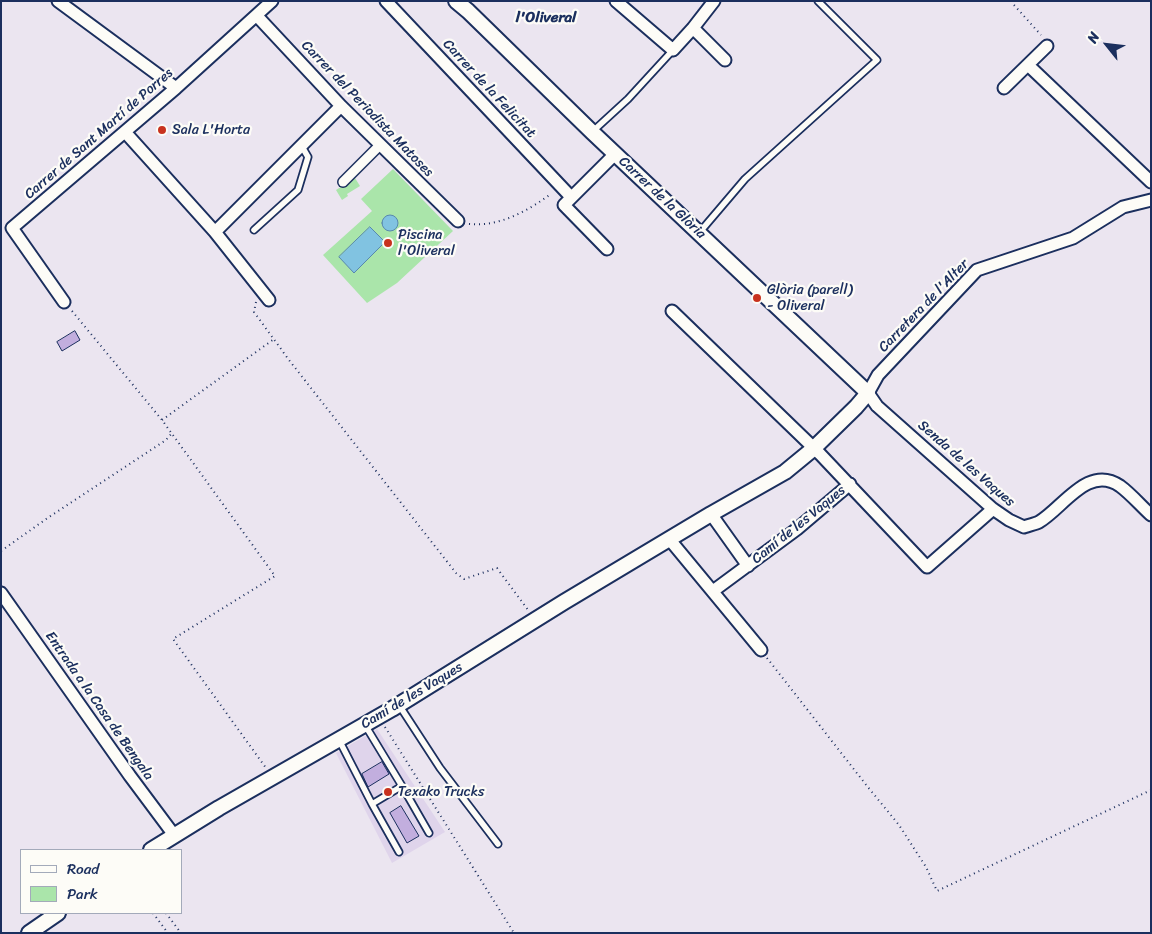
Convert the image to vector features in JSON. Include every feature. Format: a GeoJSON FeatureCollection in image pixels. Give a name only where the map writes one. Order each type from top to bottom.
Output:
{"type":"FeatureCollection","features":[{"type":"Feature","properties":{"kind":"street"},"geometry":{"type":"LineString","coordinates":[[58,1],[176,88]]}},
{"type":"Feature","properties":{"kind":"street","name":"Carrer de Sant Martí de Porres"},"geometry":{"type":"LineString","coordinates":[[64,302],[12,228],[176,88],[272,1]]}},
{"type":"Feature","properties":{"kind":"street","name":"Carrer de la Felicitat"},"geometry":{"type":"LineString","coordinates":[[386,1],[562,188],[568,201],[607,249]]}},
{"type":"Feature","properties":{"kind":"street","name":"Carrer de la Glòria"},"geometry":{"type":"LineString","coordinates":[[456,1],[868,393]]}},
{"type":"Feature","properties":{"kind":"street"},"geometry":{"type":"LineString","coordinates":[[616,1],[672,50],[693,28],[714,1]]}},
{"type":"Feature","properties":{"kind":"street","name":"Carrer del Periodista Matoses"},"geometry":{"type":"LineString","coordinates":[[257,16],[341,106],[458,222]]}},
{"type":"Feature","properties":{"kind":"street"},"geometry":{"type":"LineString","coordinates":[[693,28],[725,60]]}},
{"type":"Feature","properties":{"kind":"street"},"geometry":{"type":"LineString","coordinates":[[1004,88],[1047,46]]}},
{"type":"Feature","properties":{"kind":"street"},"geometry":{"type":"LineString","coordinates":[[1028,65],[1151,182]]}},
{"type":"Feature","properties":{"kind":"street"},"geometry":{"type":"LineString","coordinates":[[215,232],[341,106]]}},
{"type":"Feature","properties":{"kind":"street"},"geometry":{"type":"LineString","coordinates":[[125,132],[215,232],[269,300]]}},
{"type":"Feature","properties":{"kind":"street"},"geometry":{"type":"LineString","coordinates":[[343,182],[380,145]]}},
{"type":"Feature","properties":{"kind":"street"},"geometry":{"type":"LineString","coordinates":[[568,201],[615,154]]}},
{"type":"Feature","properties":{"kind":"street","name":"Carretera de l'Alter"},"geometry":{"type":"LineString","coordinates":[[868,393],[878,375],[977,270],[1073,238],[1123,207],[1151,200]]}},
{"type":"Feature","properties":{"kind":"street"},"geometry":{"type":"LineString","coordinates":[[672,311],[850,484],[927,568],[993,509]]}},
{"type":"Feature","properties":{"kind":"street","name":"Camí de les Vaques"},"geometry":{"type":"LineString","coordinates":[[153,849],[272,777],[379,717],[535,620],[711,514],[785,472],[813,449],[868,393]]}},
{"type":"Feature","properties":{"kind":"street","name":"Senda de les Vaques"},"geometry":{"type":"LineString","coordinates":[[868,393],[877,406],[993,509],[1024,527],[1038,522],[1088,482],[1100,479],[1120,486],[1151,515]]}},
{"type":"Feature","properties":{"kind":"street","name":"Camí de les Vaques"},"geometry":{"type":"LineString","coordinates":[[713,591],[797,529],[850,484]]}},
{"type":"Feature","properties":{"kind":"street","name":"Camí de les Vaques"},"geometry":{"type":"LineString","coordinates":[[711,514],[748,566]]}},
{"type":"Feature","properties":{"kind":"street"},"geometry":{"type":"LineString","coordinates":[[670,540],[761,650]]}},
{"type":"Feature","properties":{"kind":"street","name":"Entrada a la Casa de Bengala"},"geometry":{"type":"LineString","coordinates":[[1,592],[124,768],[174,835]]}},
{"type":"Feature","properties":{"kind":"street"},"geometry":{"type":"LineString","coordinates":[[29,933],[57,914]]}},
{"type":"Feature","properties":{"kind":"lane"},"geometry":{"type":"LineString","coordinates":[[699,232],[745,179],[877,60],[818,1]]}},
{"type":"Feature","properties":{"kind":"lane"},"geometry":{"type":"LineString","coordinates":[[592,132],[628,99],[672,50]]}},
{"type":"Feature","properties":{"kind":"lane"},"geometry":{"type":"LineString","coordinates":[[254,230],[298,190],[308,157],[302,145]]}},
{"type":"Feature","properties":{"kind":"lane"},"geometry":{"type":"LineString","coordinates":[[399,705],[440,768],[498,844]]}},
{"type":"Feature","properties":{"kind":"lane"},"geometry":{"type":"LineString","coordinates":[[365,725],[429,833]]}},
{"type":"Feature","properties":{"kind":"lane"},"geometry":{"type":"LineString","coordinates":[[339,740],[399,852]]}},
{"type":"Feature","properties":{"kind":"lane"},"geometry":{"type":"LineString","coordinates":[[372,804],[402,786]]}},
{"type":"Feature","properties":{"kind":"path"},"geometry":{"type":"LineString","coordinates":[[1014,5],[1049,43],[1047,46]]}},
{"type":"Feature","properties":{"kind":"path"},"geometry":{"type":"LineString","coordinates":[[458,222],[479,225],[508,219],[526,211],[562,188]]}},
{"type":"Feature","properties":{"kind":"path"},"geometry":{"type":"LineString","coordinates":[[259,288],[254,312],[456,574],[464,579],[497,568],[535,620]]}},
{"type":"Feature","properties":{"kind":"path"},"geometry":{"type":"LineString","coordinates":[[64,302],[162,420],[275,576],[173,639],[272,777]]}},
{"type":"Feature","properties":{"kind":"path"},"geometry":{"type":"LineString","coordinates":[[162,420],[274,339]]}},
{"type":"Feature","properties":{"kind":"path"},"geometry":{"type":"LineString","coordinates":[[1,551],[166,440],[172,433]]}},
{"type":"Feature","properties":{"kind":"path"},"geometry":{"type":"LineString","coordinates":[[761,650],[867,786],[900,825],[926,867],[937,891],[1151,790]]}},
{"type":"Feature","properties":{"kind":"path"},"geometry":{"type":"LineString","coordinates":[[379,717],[514,933]]}},
{"type":"Feature","properties":{"kind":"path"},"geometry":{"type":"LineString","coordinates":[[154,914],[168,933]]}},
{"type":"Feature","properties":{"kind":"path"},"geometry":{"type":"LineString","coordinates":[[167,914],[181,933]]}},
{"type":"Feature","properties":{"kind":"shaded area","name":"Texako Trucks"},"geometry":{"type":"Polygon","coordinates":[[[377,729],[445,832],[392,863],[336,753],[377,729]]]}},
{"type":"Feature","properties":{"kind":"green space","name":"Piscina l'Oliveral"},"geometry":{"type":"Polygon","coordinates":[[[393,169],[453,231],[397,283],[367,303],[323,255],[372,211],[361,199],[393,169]]]}},
{"type":"Feature","properties":{"kind":"green space"},"geometry":{"type":"Polygon","coordinates":[[[355,178],[360,186],[347,194],[348,196],[342,200],[336,190],[355,178]]]}},
{"type":"Feature","properties":{"kind":"water"},"geometry":{"type":"Polygon","coordinates":[[[390,215],[398,223],[390,231],[382,223],[390,215]]]}},
{"type":"Feature","properties":{"kind":"water"},"geometry":{"type":"Polygon","coordinates":[[[370,227],[385,242],[354,273],[339,257],[370,227]]]}},
{"type":"Feature","properties":{"kind":"building"},"geometry":{"type":"Polygon","coordinates":[[[75,331],[80,340],[62,351],[57,342],[75,331]]]}},
{"type":"Feature","properties":{"kind":"building"},"geometry":{"type":"Polygon","coordinates":[[[382,762],[389,774],[368,787],[362,774],[382,762]]]}},
{"type":"Feature","properties":{"kind":"building"},"geometry":{"type":"Polygon","coordinates":[[[401,806],[419,836],[407,843],[390,813],[401,806]]]}},
{"type":"Feature","properties":{"kind":"place","name":"Sala L'Horta"},"geometry":{"type":"Point","coordinates":[162,130]}},
{"type":"Feature","properties":{"kind":"place","name":"Piscina l'Oliveral"},"geometry":{"type":"Point","coordinates":[388,243]}},
{"type":"Feature","properties":{"kind":"place","name":"Glòria (parell) - Oliveral"},"geometry":{"type":"Point","coordinates":[757,298]}},
{"type":"Feature","properties":{"kind":"place","name":"Texako Trucks"},"geometry":{"type":"Point","coordinates":[388,792]}},
{"type":"Feature","properties":{"kind":"district","name":"l'Oliveral"},"geometry":{"type":"Point","coordinates":[546,18]}}]}
